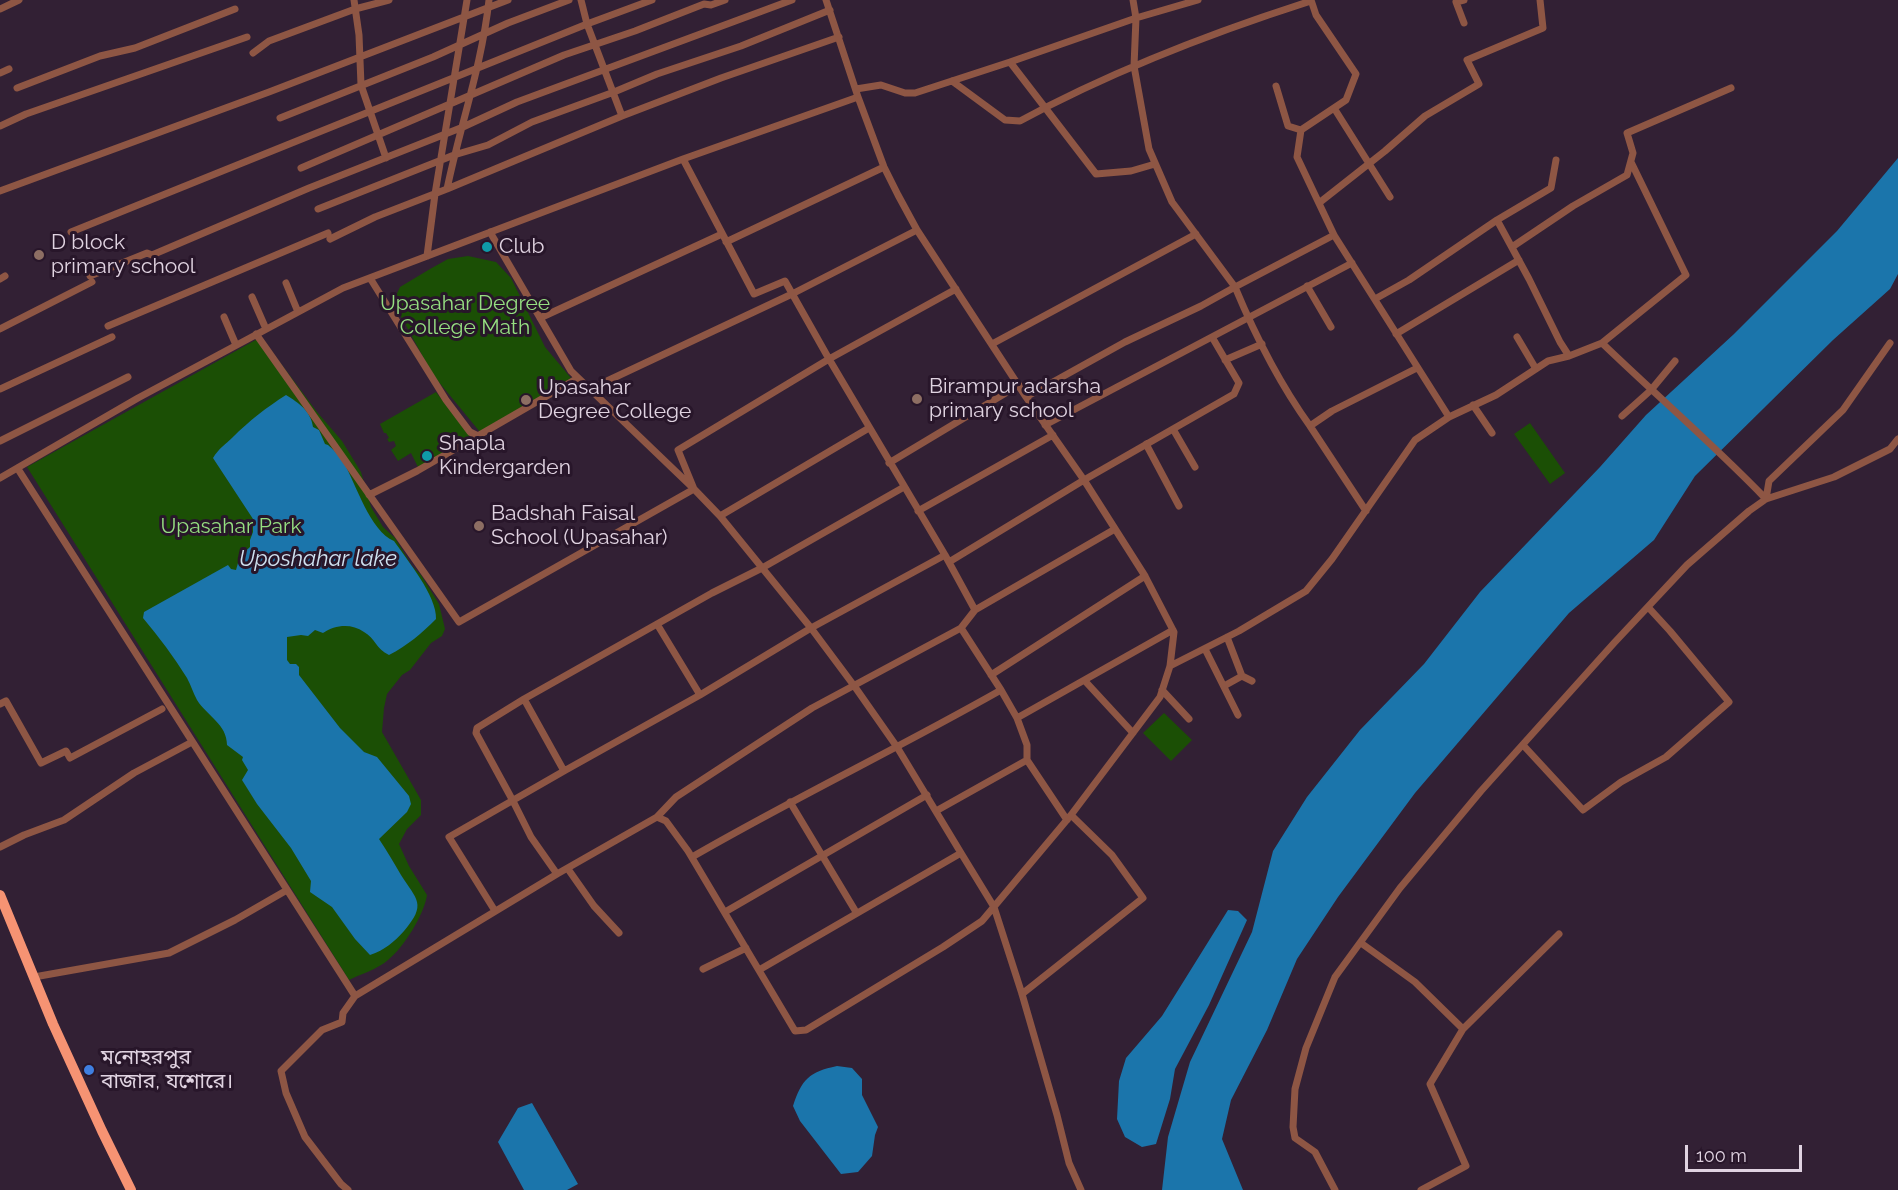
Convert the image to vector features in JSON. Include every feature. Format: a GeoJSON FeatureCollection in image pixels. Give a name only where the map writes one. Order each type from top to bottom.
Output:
{"type":"FeatureCollection","features":[{"type":"Feature","properties":{"kind":"highway"},"geometry":{"type":"LineString","coordinates":[[0,895],[97,1120],[131,1190]]}},
{"type":"Feature","properties":{"kind":"street"},"geometry":{"type":"LineString","coordinates":[[0,9],[19,0]]}},
{"type":"Feature","properties":{"kind":"street"},"geometry":{"type":"LineString","coordinates":[[354,0],[359,35],[361,85],[386,158]]}},
{"type":"Feature","properties":{"kind":"street"},"geometry":{"type":"LineString","coordinates":[[253,53],[269,41],[355,9],[390,0]]}},
{"type":"Feature","properties":{"kind":"street"},"geometry":{"type":"LineString","coordinates":[[427,256],[467,0]]}},
{"type":"Feature","properties":{"kind":"street"},"geometry":{"type":"LineString","coordinates":[[0,191],[359,58],[464,17],[489,4],[508,0]]}},
{"type":"Feature","properties":{"kind":"street"},"geometry":{"type":"LineString","coordinates":[[280,118],[569,0]]}},
{"type":"Feature","properties":{"kind":"street"},"geometry":{"type":"LineString","coordinates":[[581,0],[587,24],[622,116]]}},
{"type":"Feature","properties":{"kind":"street"},"geometry":{"type":"LineString","coordinates":[[71,232],[587,24],[652,0]]}},
{"type":"Feature","properties":{"kind":"street"},"geometry":{"type":"LineString","coordinates":[[301,168],[564,55],[704,4],[711,5],[725,0]]}},
{"type":"Feature","properties":{"kind":"street"},"geometry":{"type":"LineString","coordinates":[[0,329],[91,279],[147,253],[152,255],[517,102],[792,0]]}},
{"type":"Feature","properties":{"kind":"street"},"geometry":{"type":"LineString","coordinates":[[657,817],[666,821],[692,857],[795,1031],[806,1030],[982,921],[1069,818],[1160,697],[1170,666],[1173,630],[1145,576],[1084,480],[1026,397],[917,230],[884,167],[826,0]]}},
{"type":"Feature","properties":{"kind":"street"},"geometry":{"type":"LineString","coordinates":[[1133,0],[1136,18],[1134,66],[1149,149],[1172,202],[1235,287],[1248,318],[1298,408],[1366,511]]}},
{"type":"Feature","properties":{"kind":"street"},"geometry":{"type":"LineString","coordinates":[[0,478],[138,398],[343,288],[857,93],[882,85],[905,93],[915,93],[1136,18],[1198,0]]}},
{"type":"Feature","properties":{"kind":"street"},"geometry":{"type":"LineString","coordinates":[[952,81],[1005,120],[1020,121],[1134,66],[1237,24],[1311,0],[1316,15],[1356,74],[1346,100],[1301,130],[1297,157],[1334,235],[1449,417]]}},
{"type":"Feature","properties":{"kind":"street"},"geometry":{"type":"LineString","coordinates":[[1464,0],[1456,2],[1464,23]]}},
{"type":"Feature","properties":{"kind":"street"},"geometry":{"type":"LineString","coordinates":[[1319,203],[1370,164],[1425,116],[1479,84],[1467,60],[1543,28],[1540,0]]}},
{"type":"Feature","properties":{"kind":"street"},"geometry":{"type":"LineString","coordinates":[[447,189],[454,155],[472,95],[489,4]]}},
{"type":"Feature","properties":{"kind":"street"},"geometry":{"type":"LineString","coordinates":[[17,88],[100,56],[135,48],[235,9]]}},
{"type":"Feature","properties":{"kind":"street"},"geometry":{"type":"LineString","coordinates":[[318,209],[454,155],[488,145],[532,122],[657,74],[741,46],[830,10]]}},
{"type":"Feature","properties":{"kind":"street"},"geometry":{"type":"LineString","coordinates":[[108,326],[622,116],[839,36]]}},
{"type":"Feature","properties":{"kind":"street"},"geometry":{"type":"LineString","coordinates":[[0,126],[27,114],[247,37]]}},
{"type":"Feature","properties":{"kind":"street"},"geometry":{"type":"LineString","coordinates":[[1010,62],[1096,174],[1131,171],[1155,164]]}},
{"type":"Feature","properties":{"kind":"street"},"geometry":{"type":"LineString","coordinates":[[0,73],[9,69]]}},
{"type":"Feature","properties":{"kind":"street"},"geometry":{"type":"LineString","coordinates":[[1276,86],[1288,126],[1301,130]]}},
{"type":"Feature","properties":{"kind":"street"},"geometry":{"type":"LineString","coordinates":[[1512,247],[1573,206],[1627,175],[1633,153],[1627,133],[1731,88]]}},
{"type":"Feature","properties":{"kind":"street"},"geometry":{"type":"LineString","coordinates":[[1334,108],[1390,197]]}},
{"type":"Feature","properties":{"kind":"street"},"geometry":{"type":"LineString","coordinates":[[682,159],[754,294],[785,280],[975,610]]}},
{"type":"Feature","properties":{"kind":"street"},"geometry":{"type":"LineString","coordinates":[[1375,299],[1409,280],[1497,220],[1551,188],[1556,160]]}},
{"type":"Feature","properties":{"kind":"street"},"geometry":{"type":"LineString","coordinates":[[1170,666],[1227,637],[1306,591],[1332,560],[1415,440],[1449,417],[1496,394],[1548,361],[1569,356],[1602,343],[1686,274],[1631,162]]}},
{"type":"Feature","properties":{"kind":"street"},"geometry":{"type":"LineString","coordinates":[[726,242],[884,167]]}},
{"type":"Feature","properties":{"kind":"street"},"geometry":{"type":"LineString","coordinates":[[1497,220],[1569,356]]}},
{"type":"Feature","properties":{"kind":"street"},"geometry":{"type":"LineString","coordinates":[[590,389],[792,294],[917,230]]}},
{"type":"Feature","properties":{"kind":"street"},"geometry":{"type":"LineString","coordinates":[[490,232],[571,371],[720,516],[811,628],[855,687],[927,795],[994,907],[1022,994],[1069,1164],[1081,1190]]}},
{"type":"Feature","properties":{"kind":"street"},"geometry":{"type":"LineString","coordinates":[[540,318],[722,234]]}},
{"type":"Feature","properties":{"kind":"street"},"geometry":{"type":"LineString","coordinates":[[992,344],[1197,234]]}},
{"type":"Feature","properties":{"kind":"street"},"geometry":{"type":"LineString","coordinates":[[1026,397],[1125,342],[1201,306],[1334,235]]}},
{"type":"Feature","properties":{"kind":"street"},"geometry":{"type":"LineString","coordinates":[[1396,334],[1519,260]]}},
{"type":"Feature","properties":{"kind":"street"},"geometry":{"type":"LineString","coordinates":[[1045,424],[1352,262]]}},
{"type":"Feature","properties":{"kind":"street"},"geometry":{"type":"LineString","coordinates":[[370,278],[446,400],[470,432],[478,436]]}},
{"type":"Feature","properties":{"kind":"street"},"geometry":{"type":"LineString","coordinates":[[286,283],[298,312]]}},
{"type":"Feature","properties":{"kind":"street"},"geometry":{"type":"LineString","coordinates":[[1307,286],[1331,327]]}},
{"type":"Feature","properties":{"kind":"street"},"geometry":{"type":"LineString","coordinates":[[694,489],[678,450],[829,359],[956,289]]}},
{"type":"Feature","properties":{"kind":"street"},"geometry":{"type":"LineString","coordinates":[[252,297],[266,329]]}},
{"type":"Feature","properties":{"kind":"street"},"geometry":{"type":"LineString","coordinates":[[224,317],[236,345]]}},
{"type":"Feature","properties":{"kind":"street"},"geometry":{"type":"LineString","coordinates":[[256,334],[459,622],[694,489]]}},
{"type":"Feature","properties":{"kind":"street"},"geometry":{"type":"LineString","coordinates":[[0,389],[112,337]]}},
{"type":"Feature","properties":{"kind":"street"},"geometry":{"type":"LineString","coordinates":[[495,911],[449,837],[700,695],[811,628],[947,559],[1234,394],[1239,382],[1212,337]]}},
{"type":"Feature","properties":{"kind":"street"},"geometry":{"type":"LineString","coordinates":[[1517,337],[1536,369]]}},
{"type":"Feature","properties":{"kind":"street"},"geometry":{"type":"LineString","coordinates":[[1602,343],[1727,459],[1766,499]]}},
{"type":"Feature","properties":{"kind":"street"},"geometry":{"type":"LineString","coordinates":[[1766,499],[1770,481],[1843,410],[1890,343]]}},
{"type":"Feature","properties":{"kind":"street"},"geometry":{"type":"LineString","coordinates":[[1225,360],[1262,344]]}},
{"type":"Feature","properties":{"kind":"street"},"geometry":{"type":"LineString","coordinates":[[1622,416],[1651,390],[1675,361]]}},
{"type":"Feature","properties":{"kind":"street"},"geometry":{"type":"LineString","coordinates":[[1310,426],[1332,411],[1417,368]]}},
{"type":"Feature","properties":{"kind":"street"},"geometry":{"type":"LineString","coordinates":[[0,441],[128,377]]}},
{"type":"Feature","properties":{"kind":"street"},"geometry":{"type":"LineString","coordinates":[[369,495],[417,471],[579,378]]}},
{"type":"Feature","properties":{"kind":"street"},"geometry":{"type":"LineString","coordinates":[[889,463],[1019,386]]}},
{"type":"Feature","properties":{"kind":"street"},"geometry":{"type":"LineString","coordinates":[[1473,405],[1492,433]]}},
{"type":"Feature","properties":{"kind":"street"},"geometry":{"type":"LineString","coordinates":[[720,516],[869,428]]}},
{"type":"Feature","properties":{"kind":"street"},"geometry":{"type":"LineString","coordinates":[[1173,429],[1195,467]]}},
{"type":"Feature","properties":{"kind":"street"},"geometry":{"type":"LineString","coordinates":[[918,511],[1053,435]]}},
{"type":"Feature","properties":{"kind":"street"},"geometry":{"type":"LineString","coordinates":[[1335,1190],[1315,1152],[1295,1138],[1293,1127],[1295,1089],[1306,1048],[1335,977],[1400,888],[1481,791],[1687,566],[1749,511],[1766,499],[1834,477],[1890,449],[1898,440]]}},
{"type":"Feature","properties":{"kind":"street"},"geometry":{"type":"LineString","coordinates":[[1146,444],[1179,506]]}},
{"type":"Feature","properties":{"kind":"street"},"geometry":{"type":"LineString","coordinates":[[18,469],[356,996]]}},
{"type":"Feature","properties":{"kind":"street"},"geometry":{"type":"LineString","coordinates":[[556,874],[531,837],[476,731],[477,728],[524,699],[904,487]]}},
{"type":"Feature","properties":{"kind":"street"},"geometry":{"type":"LineString","coordinates":[[348,1190],[305,1137],[286,1093],[281,1071],[322,1030],[342,1022],[343,1013],[356,996],[556,874],[657,817],[676,797],[812,708],[855,687],[961,628],[975,610],[1115,529]]}},
{"type":"Feature","properties":{"kind":"street"},"geometry":{"type":"LineString","coordinates":[[991,675],[1145,576]]}},
{"type":"Feature","properties":{"kind":"street"},"geometry":{"type":"LineString","coordinates":[[1523,745],[1583,810],[1621,782],[1666,757],[1730,702],[1648,607]]}},
{"type":"Feature","properties":{"kind":"street"},"geometry":{"type":"LineString","coordinates":[[657,624],[700,695]]}},
{"type":"Feature","properties":{"kind":"street"},"geometry":{"type":"LineString","coordinates":[[961,628],[1017,718],[1027,745],[1027,760],[1069,818],[1112,855],[1143,898],[1022,994]]}},
{"type":"Feature","properties":{"kind":"street"},"geometry":{"type":"LineString","coordinates":[[1017,718],[1173,630]]}},
{"type":"Feature","properties":{"kind":"street"},"geometry":{"type":"LineString","coordinates":[[1227,637],[1242,676],[1252,681]]}},
{"type":"Feature","properties":{"kind":"street"},"geometry":{"type":"LineString","coordinates":[[1205,649],[1238,715]]}},
{"type":"Feature","properties":{"kind":"street"},"geometry":{"type":"LineString","coordinates":[[1224,686],[1242,676]]}},
{"type":"Feature","properties":{"kind":"street"},"geometry":{"type":"LineString","coordinates":[[1085,681],[1132,734]]}},
{"type":"Feature","properties":{"kind":"street"},"geometry":{"type":"LineString","coordinates":[[692,857],[1001,690]]}},
{"type":"Feature","properties":{"kind":"street"},"geometry":{"type":"LineString","coordinates":[[1162,690],[1189,719]]}},
{"type":"Feature","properties":{"kind":"street"},"geometry":{"type":"LineString","coordinates":[[524,699],[564,771]]}},
{"type":"Feature","properties":{"kind":"street"},"geometry":{"type":"LineString","coordinates":[[0,704],[6,701],[41,763],[66,751],[70,758],[162,709]]}},
{"type":"Feature","properties":{"kind":"street"},"geometry":{"type":"LineString","coordinates":[[0,847],[64,820],[134,773],[192,742]]}},
{"type":"Feature","properties":{"kind":"street"},"geometry":{"type":"LineString","coordinates":[[936,811],[1027,760]]}},
{"type":"Feature","properties":{"kind":"street"},"geometry":{"type":"LineString","coordinates":[[725,912],[927,795]]}},
{"type":"Feature","properties":{"kind":"street"},"geometry":{"type":"LineString","coordinates":[[790,802],[856,912]]}},
{"type":"Feature","properties":{"kind":"street"},"geometry":{"type":"LineString","coordinates":[[759,970],[961,853]]}},
{"type":"Feature","properties":{"kind":"street"},"geometry":{"type":"LineString","coordinates":[[568,869],[594,906],[619,933]]}},
{"type":"Feature","properties":{"kind":"street"},"geometry":{"type":"LineString","coordinates":[[34,977],[169,953],[235,920],[287,890]]}},
{"type":"Feature","properties":{"kind":"street"},"geometry":{"type":"LineString","coordinates":[[1421,1190],[1466,1166],[1430,1084],[1463,1029],[1559,934]]}},
{"type":"Feature","properties":{"kind":"street"},"geometry":{"type":"LineString","coordinates":[[1361,943],[1415,982],[1463,1029]]}},
{"type":"Feature","properties":{"kind":"street"},"geometry":{"type":"LineString","coordinates":[[703,969],[746,948]]}},
{"type":"Feature","properties":{"kind":"green space","name":"Upasahar Degree College Math"},"geometry":{"type":"Polygon","coordinates":[[[468,256],[496,262],[511,278],[545,347],[571,378],[480,432],[433,375],[393,302],[400,287],[448,259],[468,256]]]}},
{"type":"Feature","properties":{"kind":"green space","name":"Upasahar Park"},"geometry":{"type":"Polygon","coordinates":[[[261,337],[317,412],[342,441],[361,472],[371,507],[383,527],[395,538],[412,566],[421,575],[439,604],[445,629],[442,636],[431,643],[387,694],[382,732],[421,800],[421,815],[407,829],[399,844],[409,866],[427,895],[425,903],[412,930],[394,954],[379,966],[349,980],[27,467],[261,337]]]}},
{"type":"Feature","properties":{"kind":"green space"},"geometry":{"type":"Polygon","coordinates":[[[436,392],[470,436],[419,469],[411,453],[398,461],[391,450],[396,446],[394,441],[389,442],[380,424],[436,392]]]}},
{"type":"Feature","properties":{"kind":"green space"},"geometry":{"type":"Polygon","coordinates":[[[1530,423],[1565,473],[1550,484],[1514,434],[1530,423]]]}},
{"type":"Feature","properties":{"kind":"green space"},"geometry":{"type":"Polygon","coordinates":[[[1164,713],[1192,740],[1171,761],[1143,733],[1164,713]]]}},
{"type":"Feature","properties":{"kind":"water"},"geometry":{"type":"Polygon","coordinates":[[[1898,158],[1898,274],[1890,289],[1833,340],[1695,476],[1654,540],[1569,613],[1415,793],[1338,897],[1297,959],[1267,1030],[1231,1100],[1222,1139],[1243,1190],[1162,1190],[1168,1137],[1190,1062],[1252,932],[1273,851],[1307,797],[1360,730],[1424,664],[1480,592],[1600,467],[1646,415],[1734,334],[1837,231],[1898,158]]]}},
{"type":"Feature","properties":{"kind":"water","name":"Uposhahar lake"},"geometry":{"type":"Polygon","coordinates":[[[286,395],[304,408],[310,416],[313,427],[319,430],[325,444],[342,460],[371,517],[385,536],[394,541],[413,568],[427,589],[435,610],[436,619],[414,639],[389,655],[381,650],[368,634],[354,627],[338,627],[323,633],[315,630],[308,636],[287,637],[287,660],[290,664],[296,664],[299,667],[299,675],[340,728],[364,752],[377,757],[409,796],[411,804],[407,812],[379,839],[415,897],[417,908],[411,922],[397,939],[370,955],[355,939],[332,907],[310,892],[311,881],[291,848],[257,804],[242,780],[248,770],[242,760],[243,757],[227,745],[224,731],[201,706],[182,670],[143,618],[144,612],[228,565],[231,569],[236,570],[240,556],[250,547],[253,519],[213,458],[245,425],[286,395]]]}},
{"type":"Feature","properties":{"kind":"water"},"geometry":{"type":"Polygon","coordinates":[[[1228,910],[1238,911],[1247,920],[1209,1005],[1175,1069],[1170,1099],[1156,1144],[1142,1147],[1125,1137],[1117,1119],[1119,1081],[1126,1058],[1162,1016],[1228,910]]]}},
{"type":"Feature","properties":{"kind":"water"},"geometry":{"type":"Polygon","coordinates":[[[837,1066],[852,1068],[862,1079],[862,1095],[878,1127],[872,1156],[858,1172],[841,1174],[800,1121],[793,1106],[803,1083],[808,1078],[820,1071],[837,1066]]]}},
{"type":"Feature","properties":{"kind":"water"},"geometry":{"type":"Polygon","coordinates":[[[532,1103],[578,1184],[567,1190],[524,1190],[498,1142],[518,1108],[532,1103]]]}},
{"type":"Feature","properties":{"kind":"place","name":"Club"},"geometry":{"type":"Point","coordinates":[487,247]}},
{"type":"Feature","properties":{"kind":"place","name":"D block primary school"},"geometry":{"type":"Point","coordinates":[39,255]}},
{"type":"Feature","properties":{"kind":"place","name":"Birampur adarsha primary school"},"geometry":{"type":"Point","coordinates":[917,399]}},
{"type":"Feature","properties":{"kind":"place","name":"Upasahar Degree College"},"geometry":{"type":"Point","coordinates":[526,400]}},
{"type":"Feature","properties":{"kind":"place","name":"Shapla Kindergarden"},"geometry":{"type":"Point","coordinates":[427,456]}},
{"type":"Feature","properties":{"kind":"place","name":"Badshah Faisal School (Upasahar)"},"geometry":{"type":"Point","coordinates":[479,526]}},
{"type":"Feature","properties":{"kind":"place","name":"ম‌ন‌োহরপুর বাজার, যশ‌োরে।"},"geometry":{"type":"Point","coordinates":[89,1070]}}]}
